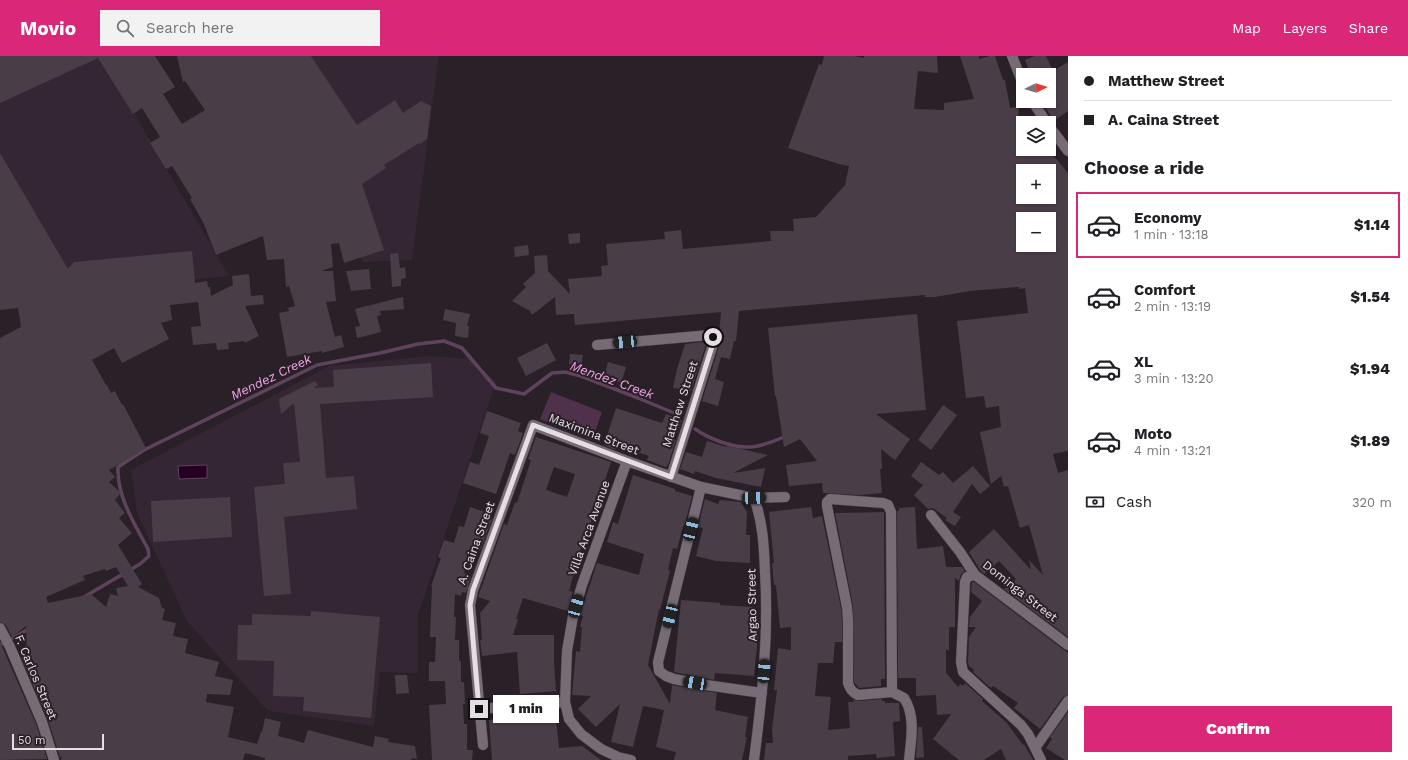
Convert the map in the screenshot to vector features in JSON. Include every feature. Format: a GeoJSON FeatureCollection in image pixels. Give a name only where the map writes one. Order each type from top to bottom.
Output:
{"type":"FeatureCollection","features":[{"type":"Feature","properties":{"kind":"street"},"geometry":{"type":"LineString","coordinates":[[1012,56],[1017,68]]}},
{"type":"Feature","properties":{"kind":"street"},"geometry":{"type":"LineString","coordinates":[[1056,135],[1068,151]]}},
{"type":"Feature","properties":{"kind":"street","name":"Matthew Street"},"geometry":{"type":"LineString","coordinates":[[597,345],[710,335],[713,337],[714,340],[671,477]]}},
{"type":"Feature","properties":{"kind":"street","name":"Maximina Street"},"geometry":{"type":"LineString","coordinates":[[533,425],[627,461],[701,487],[754,498],[785,497]]}},
{"type":"Feature","properties":{"kind":"street","name":"A. Caina Street"},"geometry":{"type":"LineString","coordinates":[[483,746],[470,605],[471,597],[533,425]]}},
{"type":"Feature","properties":{"kind":"street","name":"Villa Arca Avenue"},"geometry":{"type":"LineString","coordinates":[[627,461],[582,585],[573,616],[567,651],[565,702],[569,719],[581,734],[601,749],[618,757],[631,760]]}},
{"type":"Feature","properties":{"kind":"street"},"geometry":{"type":"LineString","coordinates":[[701,487],[658,662],[660,671],[666,676],[674,679],[762,693]]}},
{"type":"Feature","properties":{"kind":"street","name":"Argao Street"},"geometry":{"type":"LineString","coordinates":[[754,498],[761,522],[763,536],[767,599],[767,628],[762,693],[754,760]]}},
{"type":"Feature","properties":{"kind":"street"},"geometry":{"type":"LineString","coordinates":[[892,692],[891,512],[888,505],[883,503],[830,499],[827,502],[827,506],[847,607],[848,683],[853,693],[858,695],[892,692],[904,698],[909,709],[912,723],[909,760]]}},
{"type":"Feature","properties":{"kind":"street","name":"Dominga Street"},"geometry":{"type":"LineString","coordinates":[[931,515],[975,574],[1068,645]]}},
{"type":"Feature","properties":{"kind":"street"},"geometry":{"type":"LineString","coordinates":[[975,574],[967,577],[966,582],[961,662],[963,672],[1021,725],[1028,734],[1042,760]]}},
{"type":"Feature","properties":{"kind":"street","name":"F. Carlos Street"},"geometry":{"type":"LineString","coordinates":[[2,631],[42,722],[54,760]]}},
{"type":"Feature","properties":{"kind":"street"},"geometry":{"type":"LineString","coordinates":[[1035,748],[1068,701]]}},
{"type":"Feature","properties":{"kind":"street"},"geometry":{"type":"LineString","coordinates":[[479,709],[565,702]]}},
{"type":"Feature","properties":{"kind":"shaded area"},"geometry":{"type":"Polygon","coordinates":[[[0,56],[101,56],[229,276],[79,292],[0,197],[0,56]]]}},
{"type":"Feature","properties":{"kind":"shaded area"},"geometry":{"type":"Polygon","coordinates":[[[234,56],[439,56],[412,260],[363,262],[334,204],[234,56]]]}},
{"type":"Feature","properties":{"kind":"shaded area"},"geometry":{"type":"Polygon","coordinates":[[[430,356],[471,359],[496,382],[418,615],[418,673],[380,672],[374,726],[268,711],[187,621],[137,513],[131,470],[329,366],[430,356]]]}},
{"type":"Feature","properties":{"kind":"shaded area"},"geometry":{"type":"Polygon","coordinates":[[[551,392],[602,412],[592,440],[540,419],[551,392]]]}},
{"type":"Feature","properties":{"kind":"shaded area"},"geometry":{"type":"Polygon","coordinates":[[[207,465],[207,478],[179,479],[178,466],[207,465]]]}},
{"type":"Feature","properties":{"kind":"building"},"geometry":{"type":"Polygon","coordinates":[[[0,56],[155,56],[175,87],[163,94],[182,124],[205,110],[185,81],[183,82],[177,56],[311,56],[357,125],[395,100],[403,113],[421,101],[431,106],[427,139],[384,165],[386,168],[362,184],[384,250],[344,263],[339,243],[331,244],[333,267],[321,271],[333,271],[336,301],[326,302],[335,337],[341,335],[344,347],[322,353],[322,351],[287,357],[279,313],[289,311],[288,308],[295,306],[289,286],[286,287],[284,259],[267,260],[263,236],[216,255],[203,222],[190,199],[192,198],[172,166],[166,169],[150,143],[160,137],[142,108],[133,114],[98,58],[0,103],[0,56]]]}},
{"type":"Feature","properties":{"kind":"building"},"geometry":{"type":"Polygon","coordinates":[[[824,56],[854,56],[864,58],[864,56],[937,56],[938,73],[918,71],[914,109],[944,110],[944,103],[974,99],[960,56],[979,56],[979,59],[995,56],[1003,80],[1005,80],[1010,108],[1019,108],[1018,116],[1016,116],[1016,156],[1054,156],[1068,173],[1068,451],[1053,454],[1058,473],[1068,470],[1068,637],[1004,589],[1016,579],[999,561],[984,574],[969,552],[994,529],[1031,570],[1029,560],[1043,575],[1029,525],[1020,528],[1008,486],[1004,487],[1001,476],[991,484],[980,432],[1001,427],[999,406],[986,408],[984,396],[966,398],[957,321],[1028,313],[1025,288],[1019,289],[1019,287],[970,291],[935,297],[925,297],[925,295],[739,311],[736,341],[734,341],[730,359],[721,357],[715,379],[724,382],[718,406],[702,401],[720,343],[719,335],[721,312],[575,325],[574,314],[556,315],[555,297],[532,315],[530,311],[512,301],[526,287],[523,284],[535,273],[534,256],[547,255],[548,271],[570,294],[568,279],[602,276],[601,266],[608,265],[606,244],[665,239],[664,232],[681,230],[683,249],[771,241],[770,231],[794,231],[793,219],[816,217],[845,185],[849,166],[788,148],[819,64],[822,65],[824,56]]]}},
{"type":"Feature","properties":{"kind":"building"},"geometry":{"type":"Polygon","coordinates":[[[1035,56],[1046,56],[1052,68],[1028,68],[1025,60],[1035,56]]]}},
{"type":"Feature","properties":{"kind":"building"},"geometry":{"type":"Polygon","coordinates":[[[1068,62],[1068,111],[1056,120],[1056,116],[1051,116],[1046,108],[1056,108],[1056,69],[1068,62]]]}},
{"type":"Feature","properties":{"kind":"building"},"geometry":{"type":"Polygon","coordinates":[[[0,153],[68,269],[74,262],[192,251],[195,283],[207,281],[208,287],[210,287],[211,296],[233,285],[232,276],[249,274],[251,296],[263,295],[264,304],[245,306],[259,336],[245,343],[244,341],[228,343],[229,349],[217,350],[216,343],[193,345],[191,327],[201,326],[198,302],[170,305],[172,320],[161,323],[169,339],[122,363],[114,348],[92,360],[111,393],[115,391],[122,405],[123,404],[146,448],[109,470],[115,477],[109,482],[121,493],[115,500],[125,513],[119,518],[132,533],[118,545],[142,584],[138,587],[159,598],[162,608],[165,609],[162,620],[176,623],[173,636],[188,639],[185,653],[219,662],[215,676],[233,680],[230,695],[207,694],[206,702],[234,707],[228,737],[257,744],[262,732],[265,718],[281,722],[278,736],[304,743],[308,730],[373,747],[375,736],[389,739],[388,742],[415,746],[417,759],[265,760],[265,758],[245,753],[243,760],[61,760],[62,757],[60,757],[48,720],[21,657],[27,657],[26,626],[12,637],[6,625],[0,622],[0,338],[21,327],[18,308],[0,310],[0,153]],[[116,567],[106,571],[105,569],[83,576],[85,580],[46,597],[48,603],[91,594],[106,607],[110,594],[118,596],[116,588],[128,586],[116,567]]]}},
{"type":"Feature","properties":{"kind":"building"},"geometry":{"type":"Polygon","coordinates":[[[580,233],[580,243],[569,244],[568,234],[580,233]]]}},
{"type":"Feature","properties":{"kind":"building"},"geometry":{"type":"Polygon","coordinates":[[[528,245],[529,255],[515,257],[514,247],[528,245]]]}},
{"type":"Feature","properties":{"kind":"building"},"geometry":{"type":"Polygon","coordinates":[[[398,253],[400,268],[405,267],[406,278],[401,279],[401,286],[392,287],[390,254],[398,253]]]}},
{"type":"Feature","properties":{"kind":"building"},"geometry":{"type":"Polygon","coordinates":[[[369,269],[371,289],[351,291],[346,271],[369,269]]]}},
{"type":"Feature","properties":{"kind":"building"},"geometry":{"type":"Polygon","coordinates":[[[403,297],[404,309],[380,311],[381,315],[377,316],[381,332],[357,338],[355,327],[360,326],[355,309],[403,297]]]}},
{"type":"Feature","properties":{"kind":"building"},"geometry":{"type":"Polygon","coordinates":[[[445,309],[470,314],[467,326],[469,326],[468,338],[455,336],[456,323],[443,320],[445,309]]]}},
{"type":"Feature","properties":{"kind":"building"},"geometry":{"type":"Polygon","coordinates":[[[917,314],[926,410],[876,414],[910,439],[895,460],[881,449],[882,469],[880,469],[882,493],[860,495],[823,493],[822,483],[789,486],[786,465],[817,461],[800,439],[784,447],[775,396],[768,328],[917,314]]]}},
{"type":"Feature","properties":{"kind":"building"},"geometry":{"type":"Polygon","coordinates":[[[702,342],[706,344],[691,391],[673,388],[685,344],[702,342]]]}},
{"type":"Feature","properties":{"kind":"building"},"geometry":{"type":"Polygon","coordinates":[[[547,343],[556,360],[526,376],[517,358],[547,343]]]}},
{"type":"Feature","properties":{"kind":"building"},"geometry":{"type":"Polygon","coordinates":[[[570,354],[583,355],[581,365],[569,364],[570,354]]]}},
{"type":"Feature","properties":{"kind":"building"},"geometry":{"type":"Polygon","coordinates":[[[608,362],[626,367],[621,383],[604,378],[608,362]]]}},
{"type":"Feature","properties":{"kind":"building"},"geometry":{"type":"Polygon","coordinates":[[[431,363],[433,397],[320,404],[326,478],[354,476],[357,509],[284,517],[291,594],[264,596],[254,487],[285,484],[283,463],[300,462],[294,403],[281,414],[279,399],[315,381],[318,385],[314,388],[334,387],[333,370],[431,363]]]}},
{"type":"Feature","properties":{"kind":"building"},"geometry":{"type":"Polygon","coordinates":[[[943,405],[957,415],[931,450],[918,440],[943,405]]]}},
{"type":"Feature","properties":{"kind":"building"},"geometry":{"type":"Polygon","coordinates":[[[616,408],[662,423],[666,414],[682,420],[674,439],[676,440],[666,467],[647,460],[649,456],[617,445],[615,450],[604,445],[616,408]]]}},
{"type":"Feature","properties":{"kind":"building"},"geometry":{"type":"Polygon","coordinates":[[[487,411],[521,423],[518,431],[523,433],[515,455],[510,453],[496,494],[463,483],[470,462],[479,465],[489,436],[480,433],[487,411]]]}},
{"type":"Feature","properties":{"kind":"building"},"geometry":{"type":"Polygon","coordinates":[[[536,437],[611,462],[573,572],[569,591],[573,592],[568,611],[523,598],[516,619],[518,619],[513,635],[554,635],[556,691],[520,694],[517,652],[482,656],[480,640],[482,640],[480,613],[490,601],[478,597],[504,524],[507,525],[515,502],[517,503],[531,460],[528,459],[536,437]],[[554,467],[546,490],[567,497],[575,474],[554,467]]]}},
{"type":"Feature","properties":{"kind":"building"},"geometry":{"type":"Polygon","coordinates":[[[707,441],[726,447],[768,455],[733,473],[765,468],[761,487],[716,478],[695,471],[694,474],[680,469],[686,452],[702,457],[707,441]]]}},
{"type":"Feature","properties":{"kind":"building"},"geometry":{"type":"Polygon","coordinates":[[[921,462],[939,475],[943,472],[953,483],[973,466],[990,486],[980,494],[972,484],[953,512],[961,517],[955,526],[945,520],[947,518],[933,508],[928,509],[914,495],[923,485],[911,476],[921,462]]]}},
{"type":"Feature","properties":{"kind":"building"},"geometry":{"type":"Polygon","coordinates":[[[633,475],[692,496],[677,549],[673,548],[668,570],[670,571],[660,610],[659,609],[648,665],[670,704],[672,685],[717,693],[715,710],[748,717],[745,737],[747,737],[742,760],[674,760],[676,752],[656,747],[664,710],[643,706],[633,747],[611,742],[620,704],[596,727],[578,709],[591,696],[572,695],[576,651],[580,652],[582,627],[580,627],[583,616],[580,615],[597,563],[639,575],[644,554],[607,542],[613,522],[618,524],[633,475]]]}},
{"type":"Feature","properties":{"kind":"building"},"geometry":{"type":"Polygon","coordinates":[[[230,497],[232,537],[153,542],[151,501],[230,497]]]}},
{"type":"Feature","properties":{"kind":"building"},"geometry":{"type":"Polygon","coordinates":[[[705,499],[718,504],[720,500],[741,502],[747,512],[746,535],[750,535],[750,563],[716,561],[696,556],[703,528],[698,527],[705,499]]]}},
{"type":"Feature","properties":{"kind":"building"},"geometry":{"type":"Polygon","coordinates":[[[470,507],[488,513],[486,518],[492,519],[480,551],[472,548],[464,573],[471,576],[466,593],[462,592],[461,596],[455,594],[455,640],[459,640],[461,682],[464,682],[464,724],[467,724],[467,750],[473,750],[472,760],[432,760],[429,705],[446,704],[445,681],[429,681],[429,662],[435,662],[436,637],[430,637],[431,586],[441,558],[438,557],[444,540],[454,543],[459,526],[464,527],[470,507]]]}},
{"type":"Feature","properties":{"kind":"building"},"geometry":{"type":"Polygon","coordinates":[[[811,507],[813,518],[822,516],[841,608],[842,621],[842,642],[835,642],[833,663],[818,663],[815,696],[831,697],[828,730],[850,728],[848,702],[854,702],[853,700],[859,701],[882,699],[885,703],[899,703],[900,721],[893,722],[895,756],[877,758],[876,754],[848,756],[848,760],[764,760],[766,743],[773,743],[772,729],[777,690],[774,690],[778,648],[791,650],[791,627],[780,628],[776,585],[774,585],[772,563],[774,563],[769,512],[811,507]]]}},
{"type":"Feature","properties":{"kind":"building"},"geometry":{"type":"Polygon","coordinates":[[[915,507],[917,549],[943,546],[946,567],[962,567],[965,571],[961,574],[959,581],[955,578],[955,627],[949,627],[949,651],[946,649],[946,673],[958,687],[960,684],[963,686],[965,683],[983,699],[982,701],[1007,723],[1023,745],[1024,744],[1033,760],[1006,760],[1001,749],[984,760],[959,760],[933,739],[951,714],[937,715],[936,695],[916,696],[916,678],[898,678],[897,511],[899,511],[899,508],[915,507]]]}},
{"type":"Feature","properties":{"kind":"building"},"geometry":{"type":"Polygon","coordinates":[[[884,512],[885,679],[881,679],[881,686],[859,688],[854,682],[853,606],[835,513],[884,512]]]}},
{"type":"Feature","properties":{"kind":"building"},"geometry":{"type":"Polygon","coordinates":[[[972,582],[1068,653],[1068,695],[1063,697],[1040,729],[1014,708],[1018,703],[993,686],[991,688],[973,672],[974,670],[969,666],[969,637],[976,627],[969,627],[970,617],[982,601],[971,592],[972,582]]]}},
{"type":"Feature","properties":{"kind":"building"},"geometry":{"type":"Polygon","coordinates":[[[681,600],[720,603],[720,605],[753,607],[752,625],[759,626],[754,676],[715,673],[714,680],[674,672],[681,600]]]}},
{"type":"Feature","properties":{"kind":"building"},"geometry":{"type":"Polygon","coordinates":[[[311,611],[380,617],[371,718],[303,711],[304,697],[273,696],[274,661],[237,660],[238,625],[252,625],[252,614],[311,616],[311,611]]]}},
{"type":"Feature","properties":{"kind":"building"},"geometry":{"type":"Polygon","coordinates":[[[0,642],[36,724],[47,759],[0,760],[0,642]]]}},
{"type":"Feature","properties":{"kind":"building"},"geometry":{"type":"Polygon","coordinates":[[[395,675],[407,675],[409,693],[396,694],[395,675]]]}},
{"type":"Feature","properties":{"kind":"building"},"geometry":{"type":"Polygon","coordinates":[[[555,710],[559,748],[582,746],[601,760],[492,760],[489,720],[511,718],[511,714],[555,710]]]}},
{"type":"Feature","properties":{"kind":"building"},"geometry":{"type":"Polygon","coordinates":[[[1068,712],[1068,760],[1065,760],[1046,748],[1052,739],[1050,737],[1068,712]]]}},
{"type":"Feature","properties":{"kind":"building"},"geometry":{"type":"Polygon","coordinates":[[[918,727],[922,727],[924,757],[916,758],[918,727]]]}},
{"type":"Feature","properties":{"kind":"waterway","name":"Mendez Creek"},"geometry":{"type":"LineString","coordinates":[[84,597],[140,564],[149,556],[148,549],[132,520],[123,499],[118,478],[118,467],[144,450],[317,365],[418,344],[444,341],[462,348],[496,388],[524,394],[552,373],[565,372],[581,376],[679,415]]}},
{"type":"Feature","properties":{"kind":"waterway"},"geometry":{"type":"LineString","coordinates":[[695,429],[718,441],[744,447],[760,445],[786,436]]}},
{"type":"Feature","properties":{"kind":"waterway","name":"Mendez Creek"},"geometry":{"type":"LineString","coordinates":[[0,644],[3,644],[30,628]]}},
{"type":"Feature","properties":{"kind":"route"},"geometry":{"type":"LineString","coordinates":[[479,709],[470,605],[473,590],[533,425],[671,477],[714,340],[713,337]]}}]}
